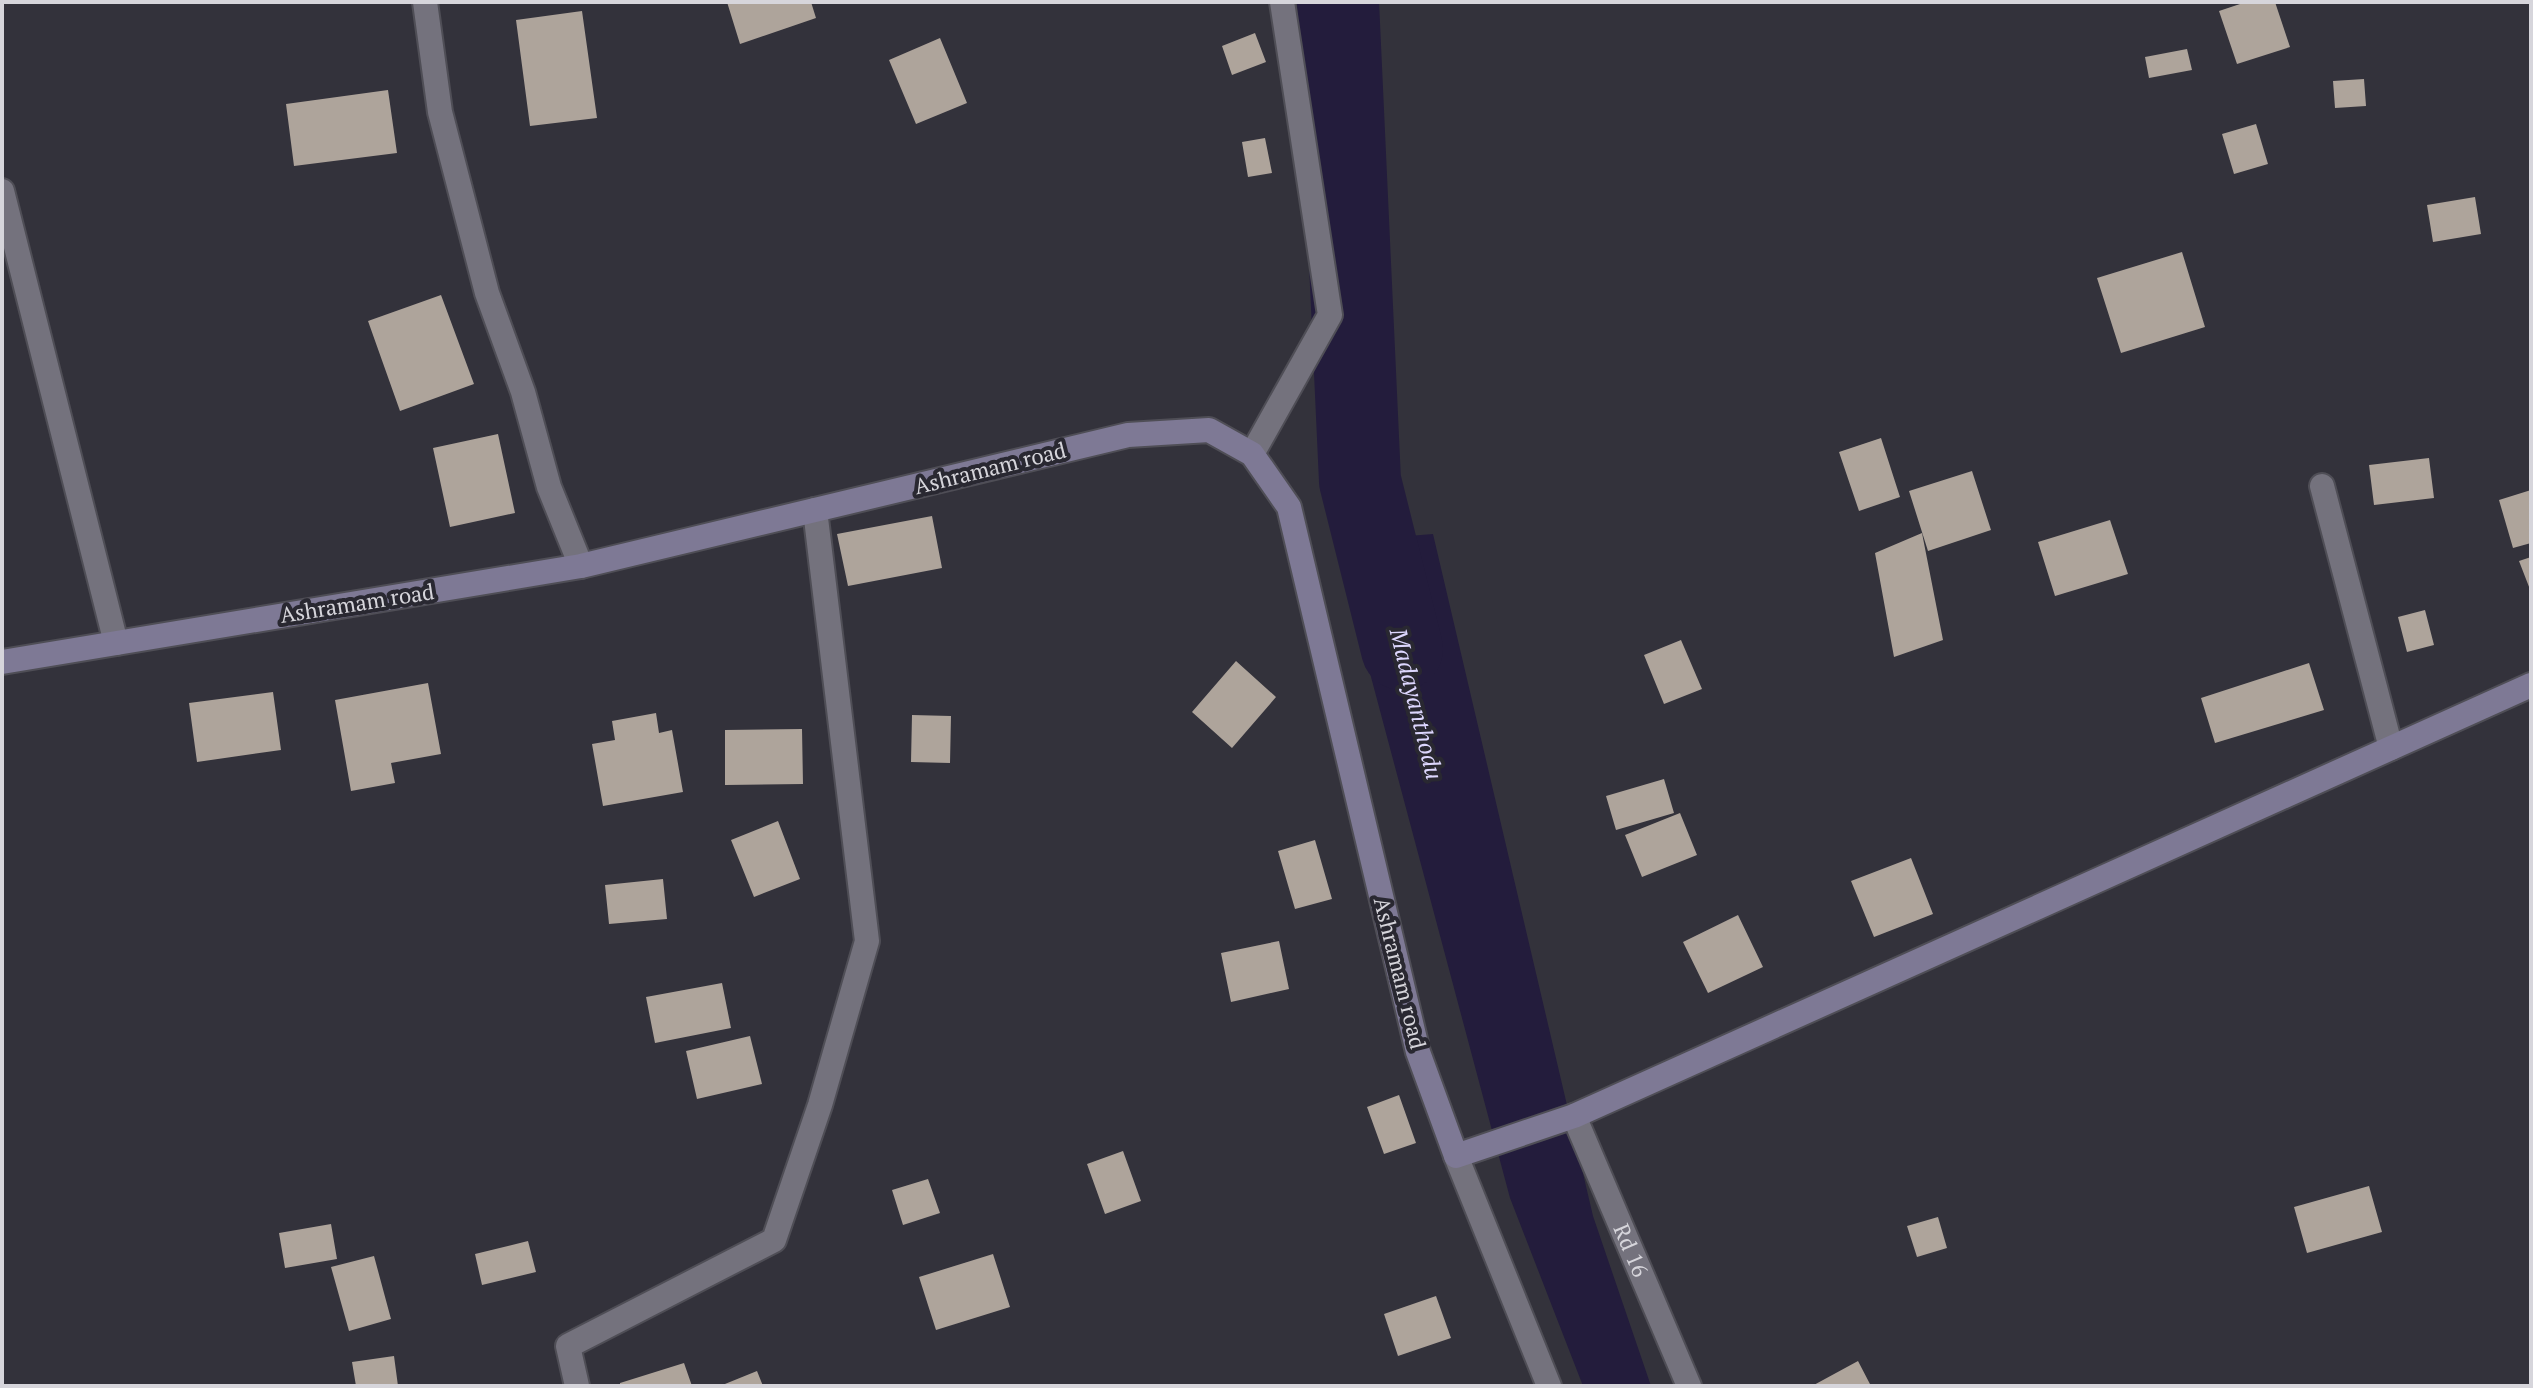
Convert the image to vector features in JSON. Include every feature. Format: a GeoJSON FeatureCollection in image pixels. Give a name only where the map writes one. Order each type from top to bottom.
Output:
{"type":"FeatureCollection","features":[{"type":"Feature","properties":{"kind":"main road","name":"Ashramam road"},"geometry":{"type":"LineString","coordinates":[[2,662],[581,566],[1128,435],[1209,430],[1252,454],[1289,507],[1418,1052],[1456,1156]]}},
{"type":"Feature","properties":{"kind":"main road"},"geometry":{"type":"LineString","coordinates":[[1456,1156],[1574,1116],[2531,685]]}},
{"type":"Feature","properties":{"kind":"street"},"geometry":{"type":"LineString","coordinates":[[425,2],[440,112],[487,293],[523,392],[549,487],[581,566]]}},
{"type":"Feature","properties":{"kind":"street"},"geometry":{"type":"LineString","coordinates":[[1252,454],[1330,315],[1282,2]]}},
{"type":"Feature","properties":{"kind":"street"},"geometry":{"type":"LineString","coordinates":[[2,191],[116,643]]}},
{"type":"Feature","properties":{"kind":"street"},"geometry":{"type":"LineString","coordinates":[[2322,486],[2391,748]]}},
{"type":"Feature","properties":{"kind":"street"},"geometry":{"type":"LineString","coordinates":[[577,1386],[568,1346],[774,1240],[820,1105],[867,941],[815,510]]}},
{"type":"Feature","properties":{"kind":"street","name":"Rd 16"},"geometry":{"type":"LineString","coordinates":[[1574,1116],[1689,1386]]}},
{"type":"Feature","properties":{"kind":"street"},"geometry":{"type":"LineString","coordinates":[[1456,1156],[1549,1386]]}},
{"type":"Feature","properties":{"kind":"water"},"geometry":{"type":"Polygon","coordinates":[[[1433,534],[1593,1216],[1651,1386],[1583,1386],[1510,1198],[1335,542],[1433,534]]]}},
{"type":"Feature","properties":{"kind":"building"},"geometry":{"type":"Polygon","coordinates":[[[727,2],[811,2],[816,18],[740,44],[727,2]]]}},
{"type":"Feature","properties":{"kind":"building"},"geometry":{"type":"Polygon","coordinates":[[[2246,2],[2275,2],[2290,47],[2237,64],[2219,11],[2246,2]]]}},
{"type":"Feature","properties":{"kind":"building"},"geometry":{"type":"Polygon","coordinates":[[[582,11],[597,118],[530,126],[516,20],[582,11]]]}},
{"type":"Feature","properties":{"kind":"building"},"geometry":{"type":"Polygon","coordinates":[[[1255,33],[1266,62],[1232,75],[1222,46],[1255,33]]]}},
{"type":"Feature","properties":{"kind":"building"},"geometry":{"type":"Polygon","coordinates":[[[940,38],[967,103],[916,124],[889,60],[940,38]]]}},
{"type":"Feature","properties":{"kind":"building"},"geometry":{"type":"Polygon","coordinates":[[[2187,49],[2192,70],[2149,78],[2145,57],[2187,49]]]}},
{"type":"Feature","properties":{"kind":"building"},"geometry":{"type":"Polygon","coordinates":[[[2364,79],[2366,106],[2335,108],[2333,81],[2364,79]]]}},
{"type":"Feature","properties":{"kind":"building"},"geometry":{"type":"Polygon","coordinates":[[[388,90],[397,153],[294,166],[286,104],[388,90]]]}},
{"type":"Feature","properties":{"kind":"building"},"geometry":{"type":"Polygon","coordinates":[[[2256,124],[2268,164],[2234,174],[2222,134],[2256,124]]]}},
{"type":"Feature","properties":{"kind":"building"},"geometry":{"type":"Polygon","coordinates":[[[1265,138],[1272,173],[1248,177],[1242,142],[1265,138]]]}},
{"type":"Feature","properties":{"kind":"building"},"geometry":{"type":"Polygon","coordinates":[[[2475,197],[2481,234],[2433,242],[2427,205],[2475,197]]]}},
{"type":"Feature","properties":{"kind":"building"},"geometry":{"type":"Polygon","coordinates":[[[2182,252],[2205,327],[2121,353],[2097,278],[2182,252]]]}},
{"type":"Feature","properties":{"kind":"building"},"geometry":{"type":"Polygon","coordinates":[[[441,295],[474,384],[400,411],[368,321],[441,295]]]}},
{"type":"Feature","properties":{"kind":"building"},"geometry":{"type":"Polygon","coordinates":[[[498,434],[515,513],[450,527],[433,448],[498,434]]]}},
{"type":"Feature","properties":{"kind":"building"},"geometry":{"type":"Polygon","coordinates":[[[1881,438],[1900,497],[1859,511],[1839,452],[1881,438]]]}},
{"type":"Feature","properties":{"kind":"building"},"geometry":{"type":"Polygon","coordinates":[[[2429,458],[2434,498],[2374,505],[2369,465],[2429,458]]]}},
{"type":"Feature","properties":{"kind":"building"},"geometry":{"type":"Polygon","coordinates":[[[1972,471],[1991,530],[1928,551],[1909,491],[1972,471]]]}},
{"type":"Feature","properties":{"kind":"building"},"geometry":{"type":"Polygon","coordinates":[[[2531,490],[2531,543],[2513,548],[2499,500],[2531,490]]]}},
{"type":"Feature","properties":{"kind":"building"},"geometry":{"type":"Polygon","coordinates":[[[932,516],[942,568],[848,586],[837,534],[932,516]]]}},
{"type":"Feature","properties":{"kind":"building"},"geometry":{"type":"Polygon","coordinates":[[[2110,520],[2128,574],[2055,596],[2038,542],[2110,520]]]}},
{"type":"Feature","properties":{"kind":"building"},"geometry":{"type":"Polygon","coordinates":[[[1922,533],[1943,640],[1894,657],[1875,553],[1922,533]]]}},
{"type":"Feature","properties":{"kind":"building"},"geometry":{"type":"Polygon","coordinates":[[[2531,557],[2531,592],[2519,561],[2531,557]]]}},
{"type":"Feature","properties":{"kind":"building"},"geometry":{"type":"Polygon","coordinates":[[[2425,610],[2434,645],[2407,652],[2398,617],[2425,610]]]}},
{"type":"Feature","properties":{"kind":"building"},"geometry":{"type":"Polygon","coordinates":[[[1681,640],[1702,689],[1664,704],[1644,655],[1681,640]]]}},
{"type":"Feature","properties":{"kind":"building"},"geometry":{"type":"Polygon","coordinates":[[[1236,661],[1276,697],[1232,748],[1192,712],[1236,661]]]}},
{"type":"Feature","properties":{"kind":"building"},"geometry":{"type":"Polygon","coordinates":[[[2309,663],[2324,710],[2215,743],[2201,698],[2309,663]]]}},
{"type":"Feature","properties":{"kind":"building"},"geometry":{"type":"Polygon","coordinates":[[[428,683],[441,754],[391,763],[395,783],[351,791],[335,700],[428,683]]]}},
{"type":"Feature","properties":{"kind":"building"},"geometry":{"type":"Polygon","coordinates":[[[273,692],[281,750],[197,762],[189,703],[273,692]]]}},
{"type":"Feature","properties":{"kind":"building"},"geometry":{"type":"Polygon","coordinates":[[[656,713],[659,733],[672,730],[683,792],[603,806],[592,744],[615,740],[612,721],[656,713]]]}},
{"type":"Feature","properties":{"kind":"building"},"geometry":{"type":"Polygon","coordinates":[[[912,715],[951,716],[950,763],[911,762],[912,715]]]}},
{"type":"Feature","properties":{"kind":"building"},"geometry":{"type":"Polygon","coordinates":[[[802,729],[803,784],[725,785],[725,730],[802,729]]]}},
{"type":"Feature","properties":{"kind":"building"},"geometry":{"type":"Polygon","coordinates":[[[1664,779],[1674,813],[1616,830],[1606,796],[1664,779]]]}},
{"type":"Feature","properties":{"kind":"building"},"geometry":{"type":"Polygon","coordinates":[[[1680,813],[1697,855],[1642,877],[1625,835],[1680,813]]]}},
{"type":"Feature","properties":{"kind":"building"},"geometry":{"type":"Polygon","coordinates":[[[778,821],[800,879],[754,897],[731,840],[778,821]]]}},
{"type":"Feature","properties":{"kind":"building"},"geometry":{"type":"Polygon","coordinates":[[[1315,840],[1332,899],[1295,909],[1278,851],[1315,840]]]}},
{"type":"Feature","properties":{"kind":"building"},"geometry":{"type":"Polygon","coordinates":[[[1911,858],[1933,914],[1874,937],[1851,881],[1911,858]]]}},
{"type":"Feature","properties":{"kind":"building"},"geometry":{"type":"Polygon","coordinates":[[[663,879],[667,919],[609,924],[605,885],[663,879]]]}},
{"type":"Feature","properties":{"kind":"building"},"geometry":{"type":"Polygon","coordinates":[[[1738,915],[1763,967],[1708,993],[1683,942],[1738,915]]]}},
{"type":"Feature","properties":{"kind":"building"},"geometry":{"type":"Polygon","coordinates":[[[1279,941],[1289,989],[1231,1002],[1221,953],[1279,941]]]}},
{"type":"Feature","properties":{"kind":"building"},"geometry":{"type":"Polygon","coordinates":[[[722,983],[731,1028],[655,1043],[646,997],[722,983]]]}},
{"type":"Feature","properties":{"kind":"building"},"geometry":{"type":"Polygon","coordinates":[[[750,1036],[762,1084],[697,1099],[686,1051],[750,1036]]]}},
{"type":"Feature","properties":{"kind":"building"},"geometry":{"type":"Polygon","coordinates":[[[1399,1095],[1416,1143],[1384,1154],[1367,1107],[1399,1095]]]}},
{"type":"Feature","properties":{"kind":"building"},"geometry":{"type":"Polygon","coordinates":[[[1123,1151],[1141,1201],[1105,1214],[1087,1164],[1123,1151]]]}},
{"type":"Feature","properties":{"kind":"building"},"geometry":{"type":"Polygon","coordinates":[[[928,1179],[940,1213],[903,1225],[892,1190],[928,1179]]]}},
{"type":"Feature","properties":{"kind":"building"},"geometry":{"type":"Polygon","coordinates":[[[2369,1186],[2382,1232],[2307,1253],[2294,1207],[2369,1186]]]}},
{"type":"Feature","properties":{"kind":"building"},"geometry":{"type":"Polygon","coordinates":[[[1938,1217],[1947,1248],[1917,1257],[1907,1226],[1938,1217]]]}},
{"type":"Feature","properties":{"kind":"building"},"geometry":{"type":"Polygon","coordinates":[[[331,1224],[337,1259],[285,1268],[279,1233],[331,1224]]]}},
{"type":"Feature","properties":{"kind":"building"},"geometry":{"type":"Polygon","coordinates":[[[528,1241],[536,1272],[482,1285],[475,1254],[528,1241]]]}},
{"type":"Feature","properties":{"kind":"building"},"geometry":{"type":"Polygon","coordinates":[[[993,1254],[1010,1307],[936,1330],[919,1277],[993,1254]]]}},
{"type":"Feature","properties":{"kind":"building"},"geometry":{"type":"Polygon","coordinates":[[[374,1256],[391,1319],[349,1331],[331,1267],[374,1256]]]}},
{"type":"Feature","properties":{"kind":"building"},"geometry":{"type":"Polygon","coordinates":[[[1436,1296],[1451,1338],[1398,1356],[1384,1314],[1436,1296]]]}},
{"type":"Feature","properties":{"kind":"building"},"geometry":{"type":"Polygon","coordinates":[[[394,1356],[398,1386],[356,1386],[352,1362],[394,1356]]]}},
{"type":"Feature","properties":{"kind":"building"},"geometry":{"type":"Polygon","coordinates":[[[1858,1361],[1871,1386],[1812,1386],[1858,1361]]]}},
{"type":"Feature","properties":{"kind":"building"},"geometry":{"type":"Polygon","coordinates":[[[684,1363],[692,1386],[620,1386],[620,1383],[684,1363]]]}},
{"type":"Feature","properties":{"kind":"building"},"geometry":{"type":"Polygon","coordinates":[[[757,1371],[763,1386],[720,1386],[757,1371]]]}},
{"type":"Feature","properties":{"kind":"waterway","name":"Madayanthodu"},"geometry":{"type":"LineString","coordinates":[[1338,2],[1360,481],[1402,649]]}}]}
